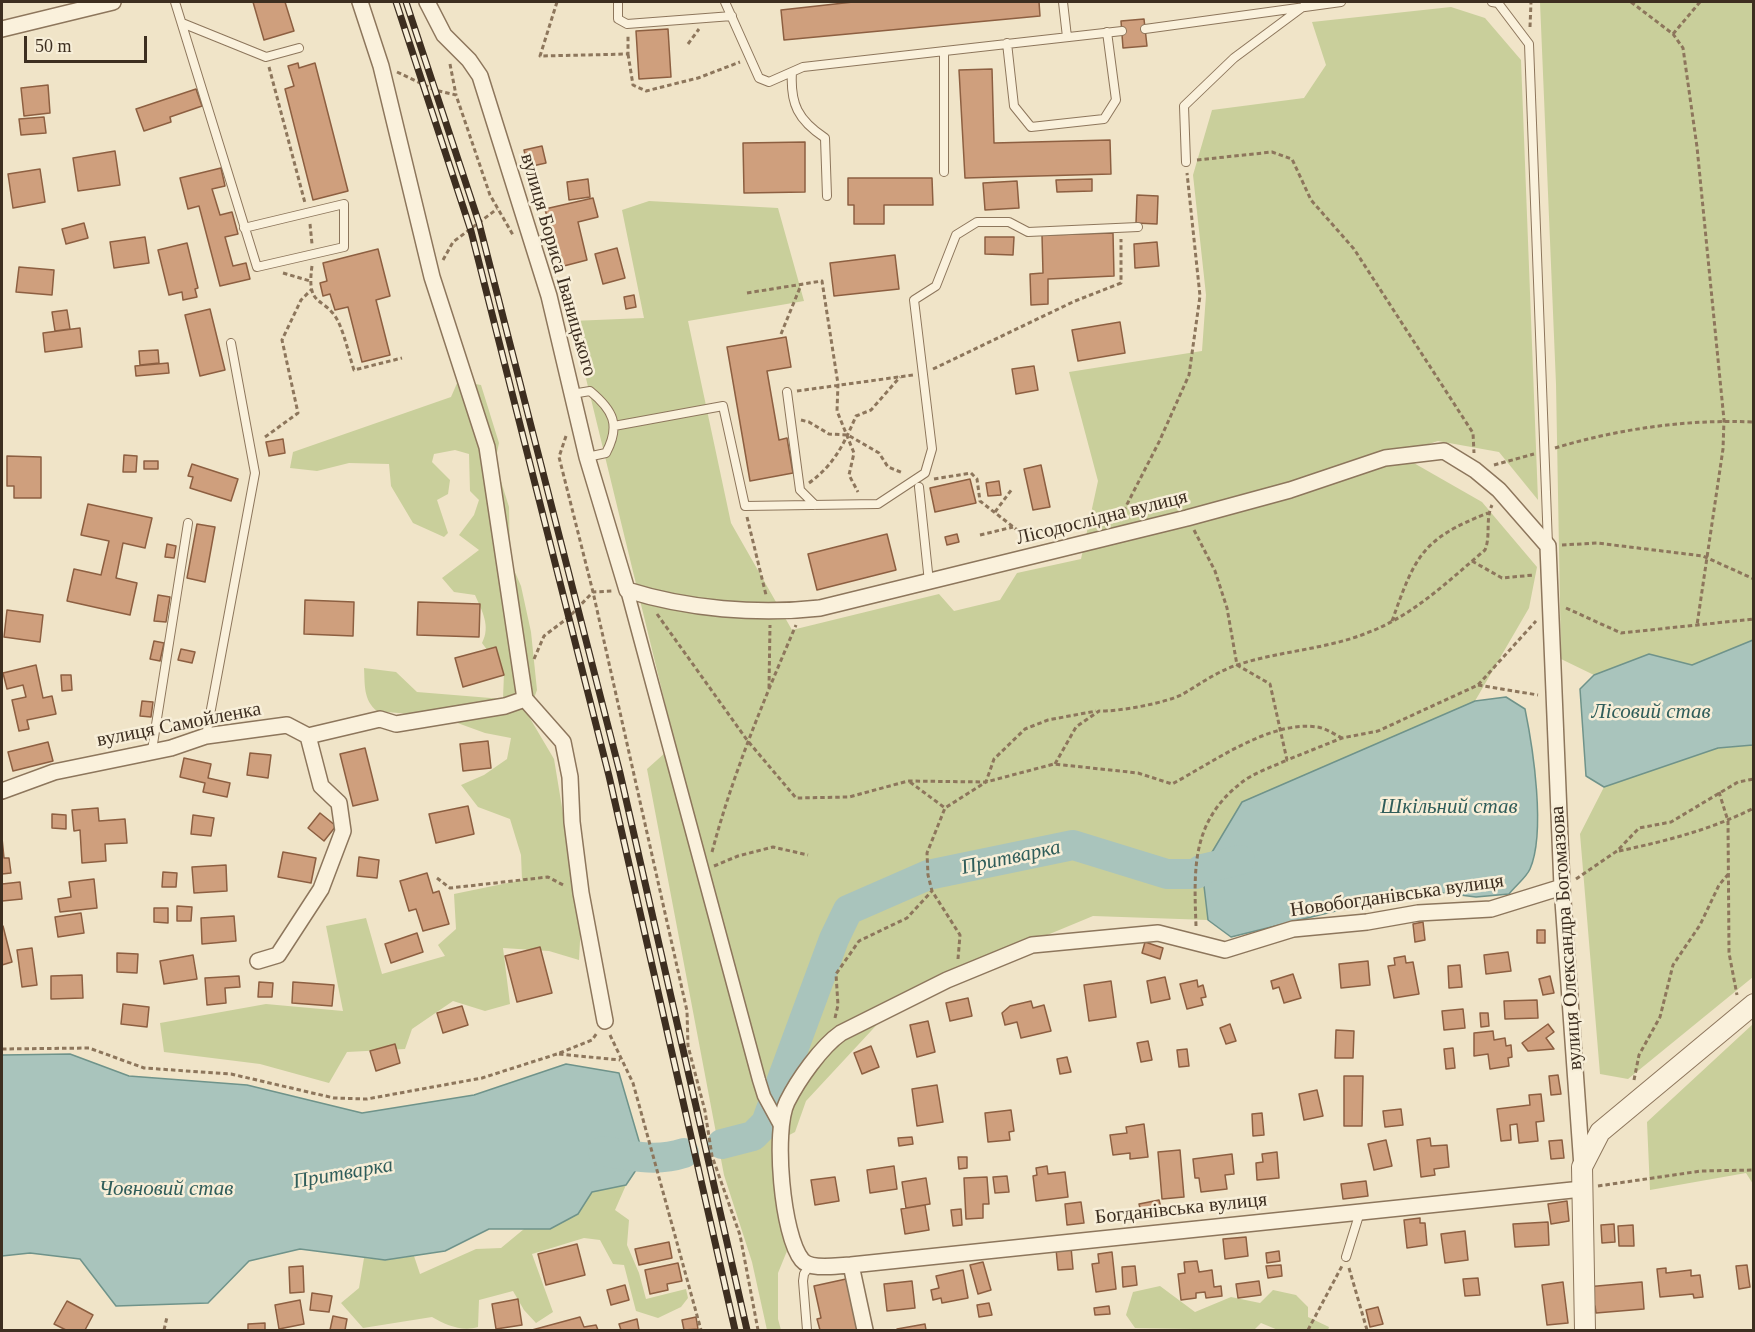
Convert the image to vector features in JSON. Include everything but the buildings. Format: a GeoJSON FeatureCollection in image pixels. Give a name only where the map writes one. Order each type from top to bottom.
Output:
{"type":"FeatureCollection","features":[{"type":"Feature","properties":{"kind":"street"},"geometry":{"type":"LineString","coordinates":[[2,29],[113,2]]}},
{"type":"Feature","properties":{"kind":"street"},"geometry":{"type":"LineString","coordinates":[[360,2],[381,66],[432,277],[487,447],[525,683],[525,699],[563,741],[570,777],[572,822],[581,893],[605,1021]]}},
{"type":"Feature","properties":{"kind":"street","name":"вулиця Бориса Іваницького"},"geometry":{"type":"LineString","coordinates":[[427,2],[444,35],[469,60],[480,76],[549,296],[587,458],[634,592]]}},
{"type":"Feature","properties":{"kind":"street","name":"Лісодослідна вулиця"},"geometry":{"type":"LineString","coordinates":[[634,592],[683,602],[770,611],[802,610],[1048,555],[1290,490],[1385,458],[1444,451],[1475,470],[1499,490],[1548,546]]}},
{"type":"Feature","properties":{"kind":"street","name":"вулиця Олександра Богомазова"},"geometry":{"type":"LineString","coordinates":[[1548,546],[1552,600],[1552,698],[1562,887],[1582,1167],[1585,1330]]}},
{"type":"Feature","properties":{"kind":"street"},"geometry":{"type":"LineString","coordinates":[[634,592],[764,1096],[779,1125]]}},
{"type":"Feature","properties":{"kind":"street"},"geometry":{"type":"LineString","coordinates":[[258,961],[278,955],[321,889],[343,831],[339,803],[321,786],[308,736],[380,719],[396,724],[505,706],[525,699]]}},
{"type":"Feature","properties":{"kind":"street","name":"вулиця Самойленка"},"geometry":{"type":"LineString","coordinates":[[2,791],[54,772],[171,748],[206,736],[287,725],[308,736]]}},
{"type":"Feature","properties":{"kind":"street","name":"Новобогданівська вулиця"},"geometry":{"type":"LineString","coordinates":[[810,1265],[802,1260],[788,1230],[779,1125],[786,1103],[827,1043],[841,1033],[957,976],[1032,945],[1158,933],[1225,950],[1293,929],[1367,922],[1418,913],[1491,909],[1562,887]]}},
{"type":"Feature","properties":{"kind":"street"},"geometry":{"type":"LineString","coordinates":[[1582,1167],[1600,1132],[1629,1105],[1747,1009]]}},
{"type":"Feature","properties":{"kind":"street","name":"Богданівська вулиця"},"geometry":{"type":"LineString","coordinates":[[851,1265],[1582,1189]]}},
{"type":"Feature","properties":{"kind":"street"},"geometry":{"type":"LineString","coordinates":[[810,1265],[851,1265],[866,1330]]}},
{"type":"Feature","properties":{"kind":"lane"},"geometry":{"type":"LineString","coordinates":[[175,2],[244,228],[257,267],[344,247],[344,204],[244,228]]}},
{"type":"Feature","properties":{"kind":"lane"},"geometry":{"type":"LineString","coordinates":[[618,2],[618,19],[627,24],[732,16]]}},
{"type":"Feature","properties":{"kind":"lane"},"geometry":{"type":"LineString","coordinates":[[726,2],[759,78],[769,82],[803,67],[1122,31]]}},
{"type":"Feature","properties":{"kind":"lane"},"geometry":{"type":"LineString","coordinates":[[1063,2],[1067,37]]}},
{"type":"Feature","properties":{"kind":"lane"},"geometry":{"type":"LineString","coordinates":[[1145,28],[1341,2]]}},
{"type":"Feature","properties":{"kind":"lane"},"geometry":{"type":"LineString","coordinates":[[1492,2],[1498,3],[1529,44],[1548,546]]}},
{"type":"Feature","properties":{"kind":"lane"},"geometry":{"type":"LineString","coordinates":[[1186,162],[1184,106],[1234,58],[1304,6]]}},
{"type":"Feature","properties":{"kind":"lane"},"geometry":{"type":"LineString","coordinates":[[182,23],[266,57],[299,48]]}},
{"type":"Feature","properties":{"kind":"lane"},"geometry":{"type":"LineString","coordinates":[[1007,44],[1014,106],[1031,127],[1104,119],[1116,100],[1107,32]]}},
{"type":"Feature","properties":{"kind":"lane"},"geometry":{"type":"LineString","coordinates":[[944,51],[944,172]]}},
{"type":"Feature","properties":{"kind":"lane"},"geometry":{"type":"LineString","coordinates":[[792,72],[791,89],[796,109],[806,126],[825,138],[827,196]]}},
{"type":"Feature","properties":{"kind":"lane"},"geometry":{"type":"LineString","coordinates":[[614,426],[723,406],[745,506],[878,504],[925,473],[932,448],[914,300],[936,286],[956,235],[977,222],[1009,222],[1028,232],[1138,227]]}},
{"type":"Feature","properties":{"kind":"lane"},"geometry":{"type":"LineString","coordinates":[[206,736],[255,473],[231,343]]}},
{"type":"Feature","properties":{"kind":"lane"},"geometry":{"type":"LineString","coordinates":[[574,401],[590,391],[605,404],[614,426],[614,439],[606,453],[587,458]]}},
{"type":"Feature","properties":{"kind":"lane"},"geometry":{"type":"LineString","coordinates":[[787,392],[800,490],[815,505]]}},
{"type":"Feature","properties":{"kind":"lane"},"geometry":{"type":"LineString","coordinates":[[919,487],[929,582]]}},
{"type":"Feature","properties":{"kind":"lane"},"geometry":{"type":"LineString","coordinates":[[153,750],[188,524]]}},
{"type":"Feature","properties":{"kind":"lane"},"geometry":{"type":"LineString","coordinates":[[1346,1257],[1360,1212]]}},
{"type":"Feature","properties":{"kind":"lane"},"geometry":{"type":"LineString","coordinates":[[807,1330],[803,1281],[804,1274],[810,1265]]}},
{"type":"Feature","properties":{"kind":"path"},"geometry":{"type":"LineString","coordinates":[[556,2],[540,56],[628,54]]}},
{"type":"Feature","properties":{"kind":"path"},"geometry":{"type":"LineString","coordinates":[[1529,44],[1531,2]]}},
{"type":"Feature","properties":{"kind":"path"},"geometry":{"type":"LineString","coordinates":[[1631,2],[1673,34],[1683,48],[1697,147],[1724,420],[1697,625]]}},
{"type":"Feature","properties":{"kind":"path"},"geometry":{"type":"LineString","coordinates":[[1673,34],[1694,12],[1700,2]]}},
{"type":"Feature","properties":{"kind":"path"},"geometry":{"type":"LineString","coordinates":[[627,24],[628,54],[633,85],[646,91],[698,78],[750,58]]}},
{"type":"Feature","properties":{"kind":"path"},"geometry":{"type":"LineString","coordinates":[[266,57],[308,213],[314,254],[310,281],[314,298],[337,319],[354,370],[402,357]]}},
{"type":"Feature","properties":{"kind":"path"},"geometry":{"type":"LineString","coordinates":[[381,66],[435,90],[456,95],[497,209],[515,238]]}},
{"type":"Feature","properties":{"kind":"path"},"geometry":{"type":"LineString","coordinates":[[1109,538],[1159,442],[1189,375],[1200,296],[1186,162],[1272,152],[1292,159],[1311,200],[1354,249],[1473,433],[1475,470],[1596,435],[1724,420],[1754,422]]}},
{"type":"Feature","properties":{"kind":"path"},"geometry":{"type":"LineString","coordinates":[[432,277],[453,242],[497,209]]}},
{"type":"Feature","properties":{"kind":"path"},"geometry":{"type":"LineString","coordinates":[[787,392],[923,373],[1075,301],[1121,284],[1120,228]]}},
{"type":"Feature","properties":{"kind":"path"},"geometry":{"type":"LineString","coordinates":[[747,293],[822,281],[838,384],[837,411],[854,453],[849,475],[864,505]]}},
{"type":"Feature","properties":{"kind":"path"},"geometry":{"type":"LineString","coordinates":[[781,334],[801,285]]}},
{"type":"Feature","properties":{"kind":"path"},"geometry":{"type":"LineString","coordinates":[[265,437],[298,413],[282,340],[301,300],[312,289]]}},
{"type":"Feature","properties":{"kind":"path"},"geometry":{"type":"LineString","coordinates":[[800,490],[822,474],[839,454],[856,416],[871,410],[902,376]]}},
{"type":"Feature","properties":{"kind":"path"},"geometry":{"type":"LineString","coordinates":[[574,401],[559,458],[593,592],[687,1011],[688,1046],[705,1111],[712,1156],[740,1235],[758,1330]]}},
{"type":"Feature","properties":{"kind":"path"},"geometry":{"type":"LineString","coordinates":[[790,418],[809,422],[829,434],[848,435],[879,453],[888,467],[920,478],[929,480],[971,473],[977,479],[980,501],[1048,555]]}},
{"type":"Feature","properties":{"kind":"path"},"geometry":{"type":"LineString","coordinates":[[994,512],[1012,489]]}},
{"type":"Feature","properties":{"kind":"path"},"geometry":{"type":"LineString","coordinates":[[957,976],[960,935],[932,891],[928,875],[927,853],[945,808],[986,782],[994,759],[1025,729],[1048,720],[1099,711],[1113,712],[1180,696],[1217,673],[1238,665],[1319,647],[1366,633],[1392,621],[1424,603],[1485,550],[1490,538],[1488,513],[1499,490]]}},
{"type":"Feature","properties":{"kind":"path"},"geometry":{"type":"LineString","coordinates":[[745,506],[770,611],[768,690]]}},
{"type":"Feature","properties":{"kind":"path"},"geometry":{"type":"LineString","coordinates":[[1392,621],[1411,569],[1427,547],[1462,523],[1488,513]]}},
{"type":"Feature","properties":{"kind":"path"},"geometry":{"type":"LineString","coordinates":[[1187,518],[1215,571],[1227,608],[1238,665],[1270,684],[1287,760]]}},
{"type":"Feature","properties":{"kind":"path"},"geometry":{"type":"LineString","coordinates":[[980,535],[1013,527]]}},
{"type":"Feature","properties":{"kind":"path"},"geometry":{"type":"LineString","coordinates":[[1548,546],[1598,543],[1707,558],[1754,579]]}},
{"type":"Feature","properties":{"kind":"path"},"geometry":{"type":"LineString","coordinates":[[1472,561],[1502,578],[1551,571]]}},
{"type":"Feature","properties":{"kind":"path"},"geometry":{"type":"LineString","coordinates":[[525,683],[544,636],[569,617],[593,592],[634,592],[672,633],[747,740],[796,798],[849,797],[908,781],[986,782],[1054,764],[1138,773],[1172,784],[1247,743],[1281,729],[1300,726],[1319,727],[1342,738]]}},
{"type":"Feature","properties":{"kind":"path"},"geometry":{"type":"LineString","coordinates":[[1197,943],[1197,849],[1212,814],[1241,782],[1342,738],[1378,731],[1478,685],[1521,640],[1552,600],[1592,622],[1621,633],[1754,619]]}},
{"type":"Feature","properties":{"kind":"path"},"geometry":{"type":"LineString","coordinates":[[802,610],[747,740],[725,801],[707,869],[738,855],[773,847],[808,855]]}},
{"type":"Feature","properties":{"kind":"path"},"geometry":{"type":"LineString","coordinates":[[1478,685],[1552,698]]}},
{"type":"Feature","properties":{"kind":"path"},"geometry":{"type":"LineString","coordinates":[[1054,764],[1076,727],[1099,711]]}},
{"type":"Feature","properties":{"kind":"path"},"geometry":{"type":"LineString","coordinates":[[1562,887],[1590,872],[1617,851],[1639,828],[1671,822],[1738,782],[1754,779]]}},
{"type":"Feature","properties":{"kind":"path"},"geometry":{"type":"LineString","coordinates":[[908,781],[945,808]]}},
{"type":"Feature","properties":{"kind":"path"},"geometry":{"type":"LineString","coordinates":[[1719,792],[1728,821],[1729,953],[1747,1009]]}},
{"type":"Feature","properties":{"kind":"path"},"geometry":{"type":"LineString","coordinates":[[1617,851],[1689,835],[1728,821],[1754,808]]}},
{"type":"Feature","properties":{"kind":"path"},"geometry":{"type":"LineString","coordinates":[[1629,1105],[1639,1055],[1660,1017],[1673,965],[1700,925],[1719,885],[1730,872]]}},
{"type":"Feature","properties":{"kind":"path"},"geometry":{"type":"LineString","coordinates":[[437,878],[450,888],[548,878],[581,893]]}},
{"type":"Feature","properties":{"kind":"path"},"geometry":{"type":"LineString","coordinates":[[827,1043],[838,1005],[836,974],[859,941],[907,918],[932,891]]}},
{"type":"Feature","properties":{"kind":"path"},"geometry":{"type":"LineString","coordinates":[[2,1049],[90,1048],[144,1068],[231,1074],[334,1098],[367,1100],[482,1078],[557,1054],[592,1040],[605,1021]]}},
{"type":"Feature","properties":{"kind":"path"},"geometry":{"type":"LineString","coordinates":[[605,1021],[620,1060],[633,1083],[701,1330]]}},
{"type":"Feature","properties":{"kind":"path"},"geometry":{"type":"LineString","coordinates":[[557,1054],[620,1060]]}},
{"type":"Feature","properties":{"kind":"path"},"geometry":{"type":"LineString","coordinates":[[1582,1189],[1701,1171],[1754,1170]]}},
{"type":"Feature","properties":{"kind":"path"},"geometry":{"type":"LineString","coordinates":[[1308,1330],[1346,1257]]}},
{"type":"Feature","properties":{"kind":"path"},"geometry":{"type":"LineString","coordinates":[[1346,1257],[1367,1330]]}},
{"type":"Feature","properties":{"kind":"path"},"geometry":{"type":"LineString","coordinates":[[164,1330],[167,1317]]}},
{"type":"Feature","properties":{"kind":"green space"},"geometry":{"type":"Polygon","coordinates":[[[1540,2],[1753,2],[1753,640],[1692,665],[1649,654],[1594,675],[1561,659],[1556,384],[1540,2]]]}},
{"type":"Feature","properties":{"kind":"green space"},"geometry":{"type":"Polygon","coordinates":[[[1451,7],[1485,18],[1521,60],[1538,500],[1499,452],[1438,441],[1398,454],[1482,502],[1537,567],[1529,608],[1475,701],[1242,802],[1202,869],[1208,920],[1093,916],[881,1004],[884,1017],[806,1101],[795,1132],[774,1143],[787,1251],[778,1273],[778,1319],[781,1330],[767,1330],[752,1262],[724,1175],[647,769],[675,744],[572,321],[644,318],[622,210],[649,201],[778,208],[804,301],[688,321],[731,523],[792,630],[939,594],[954,611],[1000,600],[1017,573],[1081,559],[1098,481],[1069,372],[1202,351],[1206,295],[1193,175],[1212,110],[1304,98],[1326,65],[1312,22],[1451,7]]]}},
{"type":"Feature","properties":{"kind":"green space"},"geometry":{"type":"Polygon","coordinates":[[[458,381],[481,385],[499,443],[495,462],[509,507],[510,561],[521,586],[531,632],[537,690],[528,715],[554,759],[581,922],[579,960],[549,951],[503,948],[510,1004],[485,1011],[453,1001],[412,1029],[405,1049],[347,1052],[329,1083],[260,1064],[164,1052],[160,1023],[266,1004],[343,1011],[326,926],[366,918],[382,974],[445,956],[438,945],[456,929],[454,894],[522,880],[521,855],[510,819],[478,807],[461,785],[484,775],[507,759],[511,738],[485,733],[441,717],[377,711],[369,702],[365,686],[364,668],[396,672],[417,692],[503,699],[504,673],[482,643],[486,625],[475,595],[454,592],[442,578],[479,550],[459,535],[474,515],[479,500],[470,491],[469,454],[455,450],[434,454],[432,462],[450,480],[448,494],[437,500],[448,533],[444,537],[413,523],[391,486],[389,464],[349,463],[317,471],[290,468],[293,452],[451,397],[458,381]]]}},
{"type":"Feature","properties":{"kind":"green space"},"geometry":{"type":"Polygon","coordinates":[[[1753,745],[1753,977],[1628,1079],[1600,1074],[1580,834],[1604,787],[1718,748],[1753,745]]]}},
{"type":"Feature","properties":{"kind":"green space"},"geometry":{"type":"Polygon","coordinates":[[[1753,1024],[1753,1184],[1746,1173],[1650,1190],[1647,1122],[1753,1024]]]}},
{"type":"Feature","properties":{"kind":"green space"},"geometry":{"type":"Polygon","coordinates":[[[626,1185],[615,1210],[629,1220],[627,1245],[639,1273],[646,1299],[686,1289],[688,1298],[681,1307],[658,1318],[636,1311],[624,1265],[613,1264],[600,1240],[584,1238],[532,1254],[553,1312],[536,1323],[524,1310],[513,1291],[479,1300],[478,1327],[466,1329],[454,1327],[432,1317],[363,1328],[341,1303],[359,1288],[364,1258],[385,1260],[414,1256],[420,1274],[476,1249],[501,1248],[524,1229],[550,1229],[578,1214],[592,1192],[626,1185]]]}},
{"type":"Feature","properties":{"kind":"green space"},"geometry":{"type":"Polygon","coordinates":[[[1160,1286],[1195,1312],[1231,1297],[1260,1303],[1273,1290],[1296,1295],[1308,1307],[1308,1317],[1329,1327],[1328,1330],[1278,1330],[1261,1323],[1254,1330],[1135,1328],[1126,1315],[1133,1292],[1160,1286]]]}},
{"type":"Feature","properties":{"kind":"water","name":"Лісовий став"},"geometry":{"type":"Polygon","coordinates":[[[1753,640],[1753,745],[1718,748],[1604,787],[1586,776],[1580,689],[1594,675],[1649,654],[1692,665],[1753,640]]]}},
{"type":"Feature","properties":{"kind":"water","name":"Шкільний став"},"geometry":{"type":"Polygon","coordinates":[[[1506,697],[1525,709],[1538,812],[1535,853],[1530,869],[1509,894],[1476,897],[1420,890],[1231,937],[1208,920],[1202,869],[1242,802],[1475,701],[1506,697]]]}},
{"type":"Feature","properties":{"kind":"water","name":"Човновий став"},"geometry":{"type":"Polygon","coordinates":[[[70,1054],[129,1076],[247,1085],[362,1113],[474,1095],[566,1064],[619,1073],[644,1158],[626,1185],[592,1192],[578,1214],[550,1229],[489,1229],[445,1251],[385,1260],[300,1249],[249,1261],[208,1303],[116,1306],[80,1259],[30,1253],[2,1256],[2,1055],[70,1054]]]}},
{"type":"Feature","properties":{"kind":"waterway","name":"Притварка"},"geometry":{"type":"LineString","coordinates":[[722,1144],[753,1136],[766,1123],[834,939],[848,910],[928,875],[1073,845],[1167,874],[1196,874],[1202,869],[1240,860]]}},
{"type":"Feature","properties":{"kind":"waterway","name":"Притварка"},"geometry":{"type":"LineString","coordinates":[[603,1151],[654,1158],[684,1153]]}},
{"type":"Feature","properties":{"kind":"railway"},"geometry":{"type":"LineString","coordinates":[[396,2],[471,231],[609,776],[735,1330]]}},
{"type":"Feature","properties":{"kind":"railway"},"geometry":{"type":"LineString","coordinates":[[406,2],[479,223],[620,773],[747,1330]]}}]}
